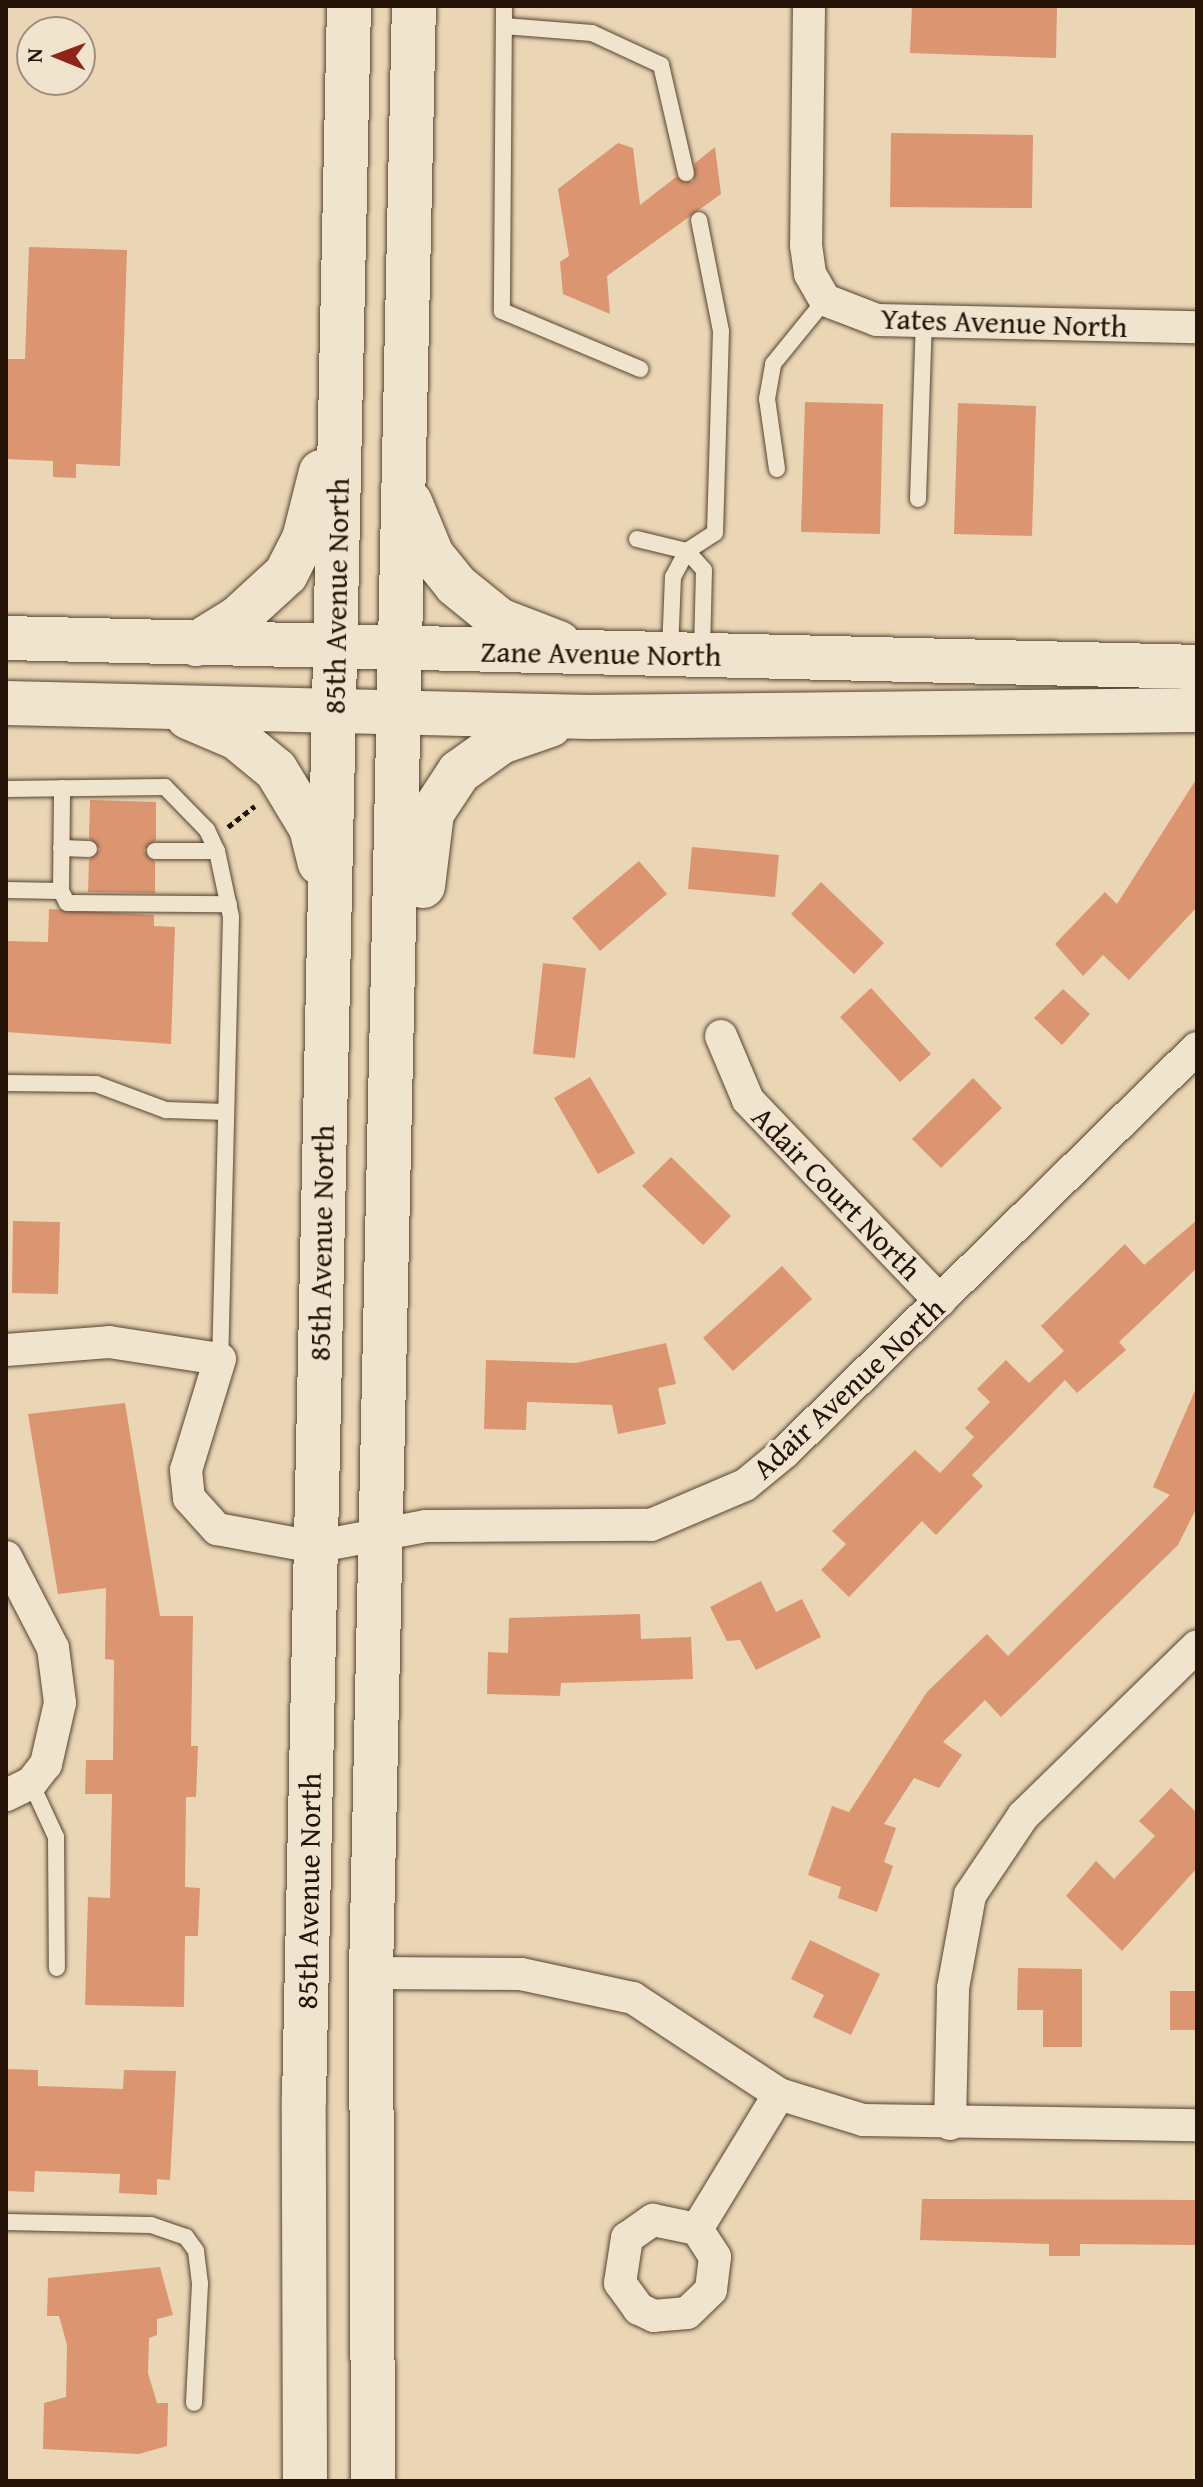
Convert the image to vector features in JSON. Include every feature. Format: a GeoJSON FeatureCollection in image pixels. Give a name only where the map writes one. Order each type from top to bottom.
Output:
{"type":"FeatureCollection","features":[{"type":"Feature","properties":{"kind":"main road","name":"85th Avenue North"},"geometry":{"type":"LineString","coordinates":[[305,2481],[314,1547],[349,6]]}},
{"type":"Feature","properties":{"kind":"main road"},"geometry":{"type":"LineString","coordinates":[[373,2481],[371,1973],[414,6]]}},
{"type":"Feature","properties":{"kind":"main road"},"geometry":{"type":"LineString","coordinates":[[196,644],[270,593],[297,557],[340,392]]}},
{"type":"Feature","properties":{"kind":"main road"},"geometry":{"type":"LineString","coordinates":[[404,488],[432,555],[456,585],[499,620],[588,653]]}},
{"type":"Feature","properties":{"kind":"main road","name":"Zane Avenue North"},"geometry":{"type":"LineString","coordinates":[[6,638],[334,650],[686,654],[1197,667]]}},
{"type":"Feature","properties":{"kind":"main road","name":"Zane Avenue North"},"geometry":{"type":"LineString","coordinates":[[6,703],[334,714],[591,717],[1197,710]]}},
{"type":"Feature","properties":{"kind":"main road"},"geometry":{"type":"LineString","coordinates":[[98,707],[177,713],[257,753],[311,828],[330,896]]}},
{"type":"Feature","properties":{"kind":"main road"},"geometry":{"type":"LineString","coordinates":[[389,1220],[414,1147],[424,846],[432,813],[459,772],[501,742],[591,717]]}},
{"type":"Feature","properties":{"kind":"street"},"geometry":{"type":"LineString","coordinates":[[809,6],[806,245],[810,274],[825,300]]}},
{"type":"Feature","properties":{"kind":"street","name":"Yates Avenue North"},"geometry":{"type":"LineString","coordinates":[[825,300],[863,317],[1197,327]]}},
{"type":"Feature","properties":{"kind":"street","name":"Adair Court North"},"geometry":{"type":"LineString","coordinates":[[721,1036],[748,1100],[940,1301]]}},
{"type":"Feature","properties":{"kind":"street","name":"Adair Avenue North"},"geometry":{"type":"LineString","coordinates":[[220,1359],[190,1440],[189,1498],[217,1529],[314,1547],[381,1537],[426,1526],[594,1530],[651,1525],[698,1510],[785,1452],[1197,1048]]}},
{"type":"Feature","properties":{"kind":"street"},"geometry":{"type":"LineString","coordinates":[[6,1350],[109,1342],[220,1359]]}},
{"type":"Feature","properties":{"kind":"street"},"geometry":{"type":"LineString","coordinates":[[6,1557],[58,1669],[56,1742],[19,1789]]}},
{"type":"Feature","properties":{"kind":"street"},"geometry":{"type":"LineString","coordinates":[[950,2124],[954,1976],[970,1895],[1023,1816],[1197,1646]]}},
{"type":"Feature","properties":{"kind":"street"},"geometry":{"type":"LineString","coordinates":[[371,1973],[521,1974],[633,1998],[779,2094],[863,2120],[950,2124],[1197,2125]]}},
{"type":"Feature","properties":{"kind":"street"},"geometry":{"type":"LineString","coordinates":[[697,2229],[779,2094]]}},
{"type":"Feature","properties":{"kind":"lane"},"geometry":{"type":"LineString","coordinates":[[504,6],[502,311],[640,369]]}},
{"type":"Feature","properties":{"kind":"lane"},"geometry":{"type":"LineString","coordinates":[[504,26],[592,33],[661,65],[686,173]]}},
{"type":"Feature","properties":{"kind":"lane"},"geometry":{"type":"LineString","coordinates":[[686,654],[673,577],[687,551],[715,533],[721,331],[699,220]]}},
{"type":"Feature","properties":{"kind":"lane"},"geometry":{"type":"LineString","coordinates":[[777,469],[767,399],[773,364],[825,300]]}},
{"type":"Feature","properties":{"kind":"lane"},"geometry":{"type":"LineString","coordinates":[[918,499],[924,321]]}},
{"type":"Feature","properties":{"kind":"lane"},"geometry":{"type":"LineString","coordinates":[[637,539],[687,551],[704,570],[686,654]]}},
{"type":"Feature","properties":{"kind":"lane"},"geometry":{"type":"LineString","coordinates":[[6,789],[165,787],[214,846],[229,904],[220,1359]]}},
{"type":"Feature","properties":{"kind":"lane"},"geometry":{"type":"LineString","coordinates":[[62,788],[61,891],[67,903],[229,904]]}},
{"type":"Feature","properties":{"kind":"lane"},"geometry":{"type":"LineString","coordinates":[[155,851],[214,846]]}},
{"type":"Feature","properties":{"kind":"lane"},"geometry":{"type":"LineString","coordinates":[[61,848],[89,849]]}},
{"type":"Feature","properties":{"kind":"lane"},"geometry":{"type":"LineString","coordinates":[[6,890],[61,891]]}},
{"type":"Feature","properties":{"kind":"lane"},"geometry":{"type":"LineString","coordinates":[[6,1083],[96,1084],[166,1110],[226,1112]]}},
{"type":"Feature","properties":{"kind":"lane"},"geometry":{"type":"LineString","coordinates":[[19,1789],[57,1850],[57,1968]]}},
{"type":"Feature","properties":{"kind":"lane"},"geometry":{"type":"LineString","coordinates":[[6,2222],[151,2225],[186,2237],[196,2251],[200,2284],[194,2403]]}},
{"type":"Feature","properties":{"kind":"path"},"geometry":{"type":"LineString","coordinates":[[214,846],[267,798]]}},
{"type":"Feature","properties":{"kind":"building"},"geometry":{"type":"Polygon","coordinates":[[[912,6],[1057,6],[1056,58],[910,53],[912,6]]]}},
{"type":"Feature","properties":{"kind":"building"},"geometry":{"type":"Polygon","coordinates":[[[891,133],[1033,135],[1032,208],[890,207],[891,133]]]}},
{"type":"Feature","properties":{"kind":"building"},"geometry":{"type":"Polygon","coordinates":[[[618,143],[633,148],[640,205],[676,177],[693,182],[695,163],[715,147],[721,194],[607,276],[610,314],[563,294],[560,262],[569,256],[558,189],[618,143]]]}},
{"type":"Feature","properties":{"kind":"building"},"geometry":{"type":"Polygon","coordinates":[[[29,247],[127,250],[120,466],[76,464],[76,478],[53,477],[53,461],[6,459],[6,359],[25,359],[29,247]]]}},
{"type":"Feature","properties":{"kind":"building"},"geometry":{"type":"Polygon","coordinates":[[[805,402],[883,404],[880,534],[801,532],[805,402]]]}},
{"type":"Feature","properties":{"kind":"building"},"geometry":{"type":"Polygon","coordinates":[[[958,403],[1036,406],[1032,536],[954,534],[958,403]]]}},
{"type":"Feature","properties":{"kind":"building"},"geometry":{"type":"Polygon","coordinates":[[[1197,778],[1197,907],[1129,980],[1103,955],[1083,976],[1055,944],[1105,892],[1117,904],[1197,778]]]}},
{"type":"Feature","properties":{"kind":"building"},"geometry":{"type":"Polygon","coordinates":[[[90,800],[156,802],[156,840],[144,850],[155,862],[155,893],[88,892],[89,860],[100,849],[89,838],[90,800]]]}},
{"type":"Feature","properties":{"kind":"building"},"geometry":{"type":"Polygon","coordinates":[[[692,847],[779,855],[775,897],[688,889],[692,847]]]}},
{"type":"Feature","properties":{"kind":"building"},"geometry":{"type":"Polygon","coordinates":[[[639,861],[667,894],[600,951],[572,918],[639,861]]]}},
{"type":"Feature","properties":{"kind":"building"},"geometry":{"type":"Polygon","coordinates":[[[821,882],[884,943],[854,974],[791,914],[821,882]]]}},
{"type":"Feature","properties":{"kind":"building"},"geometry":{"type":"Polygon","coordinates":[[[49,909],[154,915],[154,926],[175,927],[171,1044],[6,1032],[6,941],[48,942],[49,909]]]}},
{"type":"Feature","properties":{"kind":"building"},"geometry":{"type":"Polygon","coordinates":[[[543,963],[586,968],[575,1058],[533,1054],[543,963]]]}},
{"type":"Feature","properties":{"kind":"building"},"geometry":{"type":"Polygon","coordinates":[[[871,988],[931,1054],[900,1082],[840,1017],[871,988]]]}},
{"type":"Feature","properties":{"kind":"building"},"geometry":{"type":"Polygon","coordinates":[[[1063,989],[1090,1014],[1062,1045],[1034,1018],[1063,989]]]}},
{"type":"Feature","properties":{"kind":"building"},"geometry":{"type":"Polygon","coordinates":[[[590,1077],[635,1153],[598,1174],[554,1098],[590,1077]]]}},
{"type":"Feature","properties":{"kind":"building"},"geometry":{"type":"Polygon","coordinates":[[[973,1078],[1002,1108],[941,1168],[912,1139],[973,1078]]]}},
{"type":"Feature","properties":{"kind":"building"},"geometry":{"type":"Polygon","coordinates":[[[671,1157],[731,1216],[703,1245],[642,1186],[671,1157]]]}},
{"type":"Feature","properties":{"kind":"building"},"geometry":{"type":"Polygon","coordinates":[[[1197,1220],[1197,1268],[1119,1342],[1126,1350],[1077,1393],[1065,1380],[972,1475],[983,1486],[936,1535],[922,1521],[849,1597],[821,1570],[846,1544],[832,1531],[915,1450],[940,1473],[974,1437],[965,1428],[990,1402],[977,1389],[1006,1360],[1029,1383],[1064,1351],[1041,1326],[1125,1244],[1144,1265],[1197,1220]]]}},
{"type":"Feature","properties":{"kind":"building"},"geometry":{"type":"Polygon","coordinates":[[[13,1221],[60,1222],[58,1294],[12,1293],[13,1221]]]}},
{"type":"Feature","properties":{"kind":"building"},"geometry":{"type":"Polygon","coordinates":[[[782,1266],[812,1299],[733,1371],[703,1338],[782,1266]]]}},
{"type":"Feature","properties":{"kind":"building"},"geometry":{"type":"Polygon","coordinates":[[[666,1343],[676,1384],[658,1388],[666,1424],[618,1434],[612,1405],[527,1402],[526,1430],[484,1429],[486,1360],[576,1363],[666,1343]]]}},
{"type":"Feature","properties":{"kind":"building"},"geometry":{"type":"Polygon","coordinates":[[[1197,1386],[1197,1507],[1178,1545],[1001,1717],[985,1700],[943,1742],[962,1755],[939,1788],[914,1778],[884,1824],[896,1828],[884,1862],[893,1866],[877,1912],[838,1898],[841,1887],[808,1875],[832,1806],[849,1812],[927,1692],[987,1634],[1008,1656],[1170,1495],[1153,1487],[1197,1386]]]}},
{"type":"Feature","properties":{"kind":"building"},"geometry":{"type":"Polygon","coordinates":[[[125,1403],[160,1616],[193,1616],[191,1746],[198,1746],[196,1797],[186,1797],[185,1887],[200,1888],[198,1936],[185,1936],[184,2007],[85,2005],[88,1897],[110,1898],[112,1794],[85,1794],[86,1760],[113,1760],[114,1660],[105,1659],[106,1588],[58,1594],[28,1414],[125,1403]]]}},
{"type":"Feature","properties":{"kind":"building"},"geometry":{"type":"Polygon","coordinates":[[[761,1581],[776,1612],[802,1599],[821,1637],[756,1670],[740,1640],[727,1641],[710,1607],[761,1581]]]}},
{"type":"Feature","properties":{"kind":"building"},"geometry":{"type":"Polygon","coordinates":[[[640,1614],[641,1639],[691,1637],[693,1679],[561,1683],[560,1696],[487,1694],[488,1652],[508,1653],[509,1618],[640,1614]]]}},
{"type":"Feature","properties":{"kind":"building"},"geometry":{"type":"Polygon","coordinates":[[[1171,1788],[1197,1813],[1197,1868],[1122,1951],[1066,1896],[1096,1861],[1114,1879],[1155,1836],[1139,1821],[1171,1788]]]}},
{"type":"Feature","properties":{"kind":"building"},"geometry":{"type":"Polygon","coordinates":[[[810,1940],[880,1974],[851,2035],[813,2017],[824,1995],[791,1979],[810,1940]]]}},
{"type":"Feature","properties":{"kind":"building"},"geometry":{"type":"Polygon","coordinates":[[[1018,1968],[1082,1969],[1082,2047],[1043,2047],[1043,2010],[1017,2010],[1018,1968]]]}},
{"type":"Feature","properties":{"kind":"building"},"geometry":{"type":"Polygon","coordinates":[[[1170,1991],[1197,1991],[1197,2030],[1170,2030],[1170,1991]]]}},
{"type":"Feature","properties":{"kind":"building"},"geometry":{"type":"Polygon","coordinates":[[[6,2069],[38,2070],[38,2086],[123,2089],[124,2070],[176,2071],[170,2180],[157,2179],[157,2195],[119,2193],[120,2174],[35,2171],[34,2192],[6,2191],[6,2069]]]}},
{"type":"Feature","properties":{"kind":"building"},"geometry":{"type":"Polygon","coordinates":[[[922,2199],[1197,2200],[1197,2245],[1080,2244],[1080,2256],[1049,2256],[1049,2244],[920,2240],[922,2199]]]}},
{"type":"Feature","properties":{"kind":"building"},"geometry":{"type":"Polygon","coordinates":[[[160,2267],[173,2315],[157,2319],[157,2335],[149,2338],[148,2373],[157,2403],[168,2403],[167,2446],[139,2454],[43,2449],[44,2403],[66,2397],[67,2345],[59,2316],[47,2316],[48,2278],[160,2267]]]}}]}
